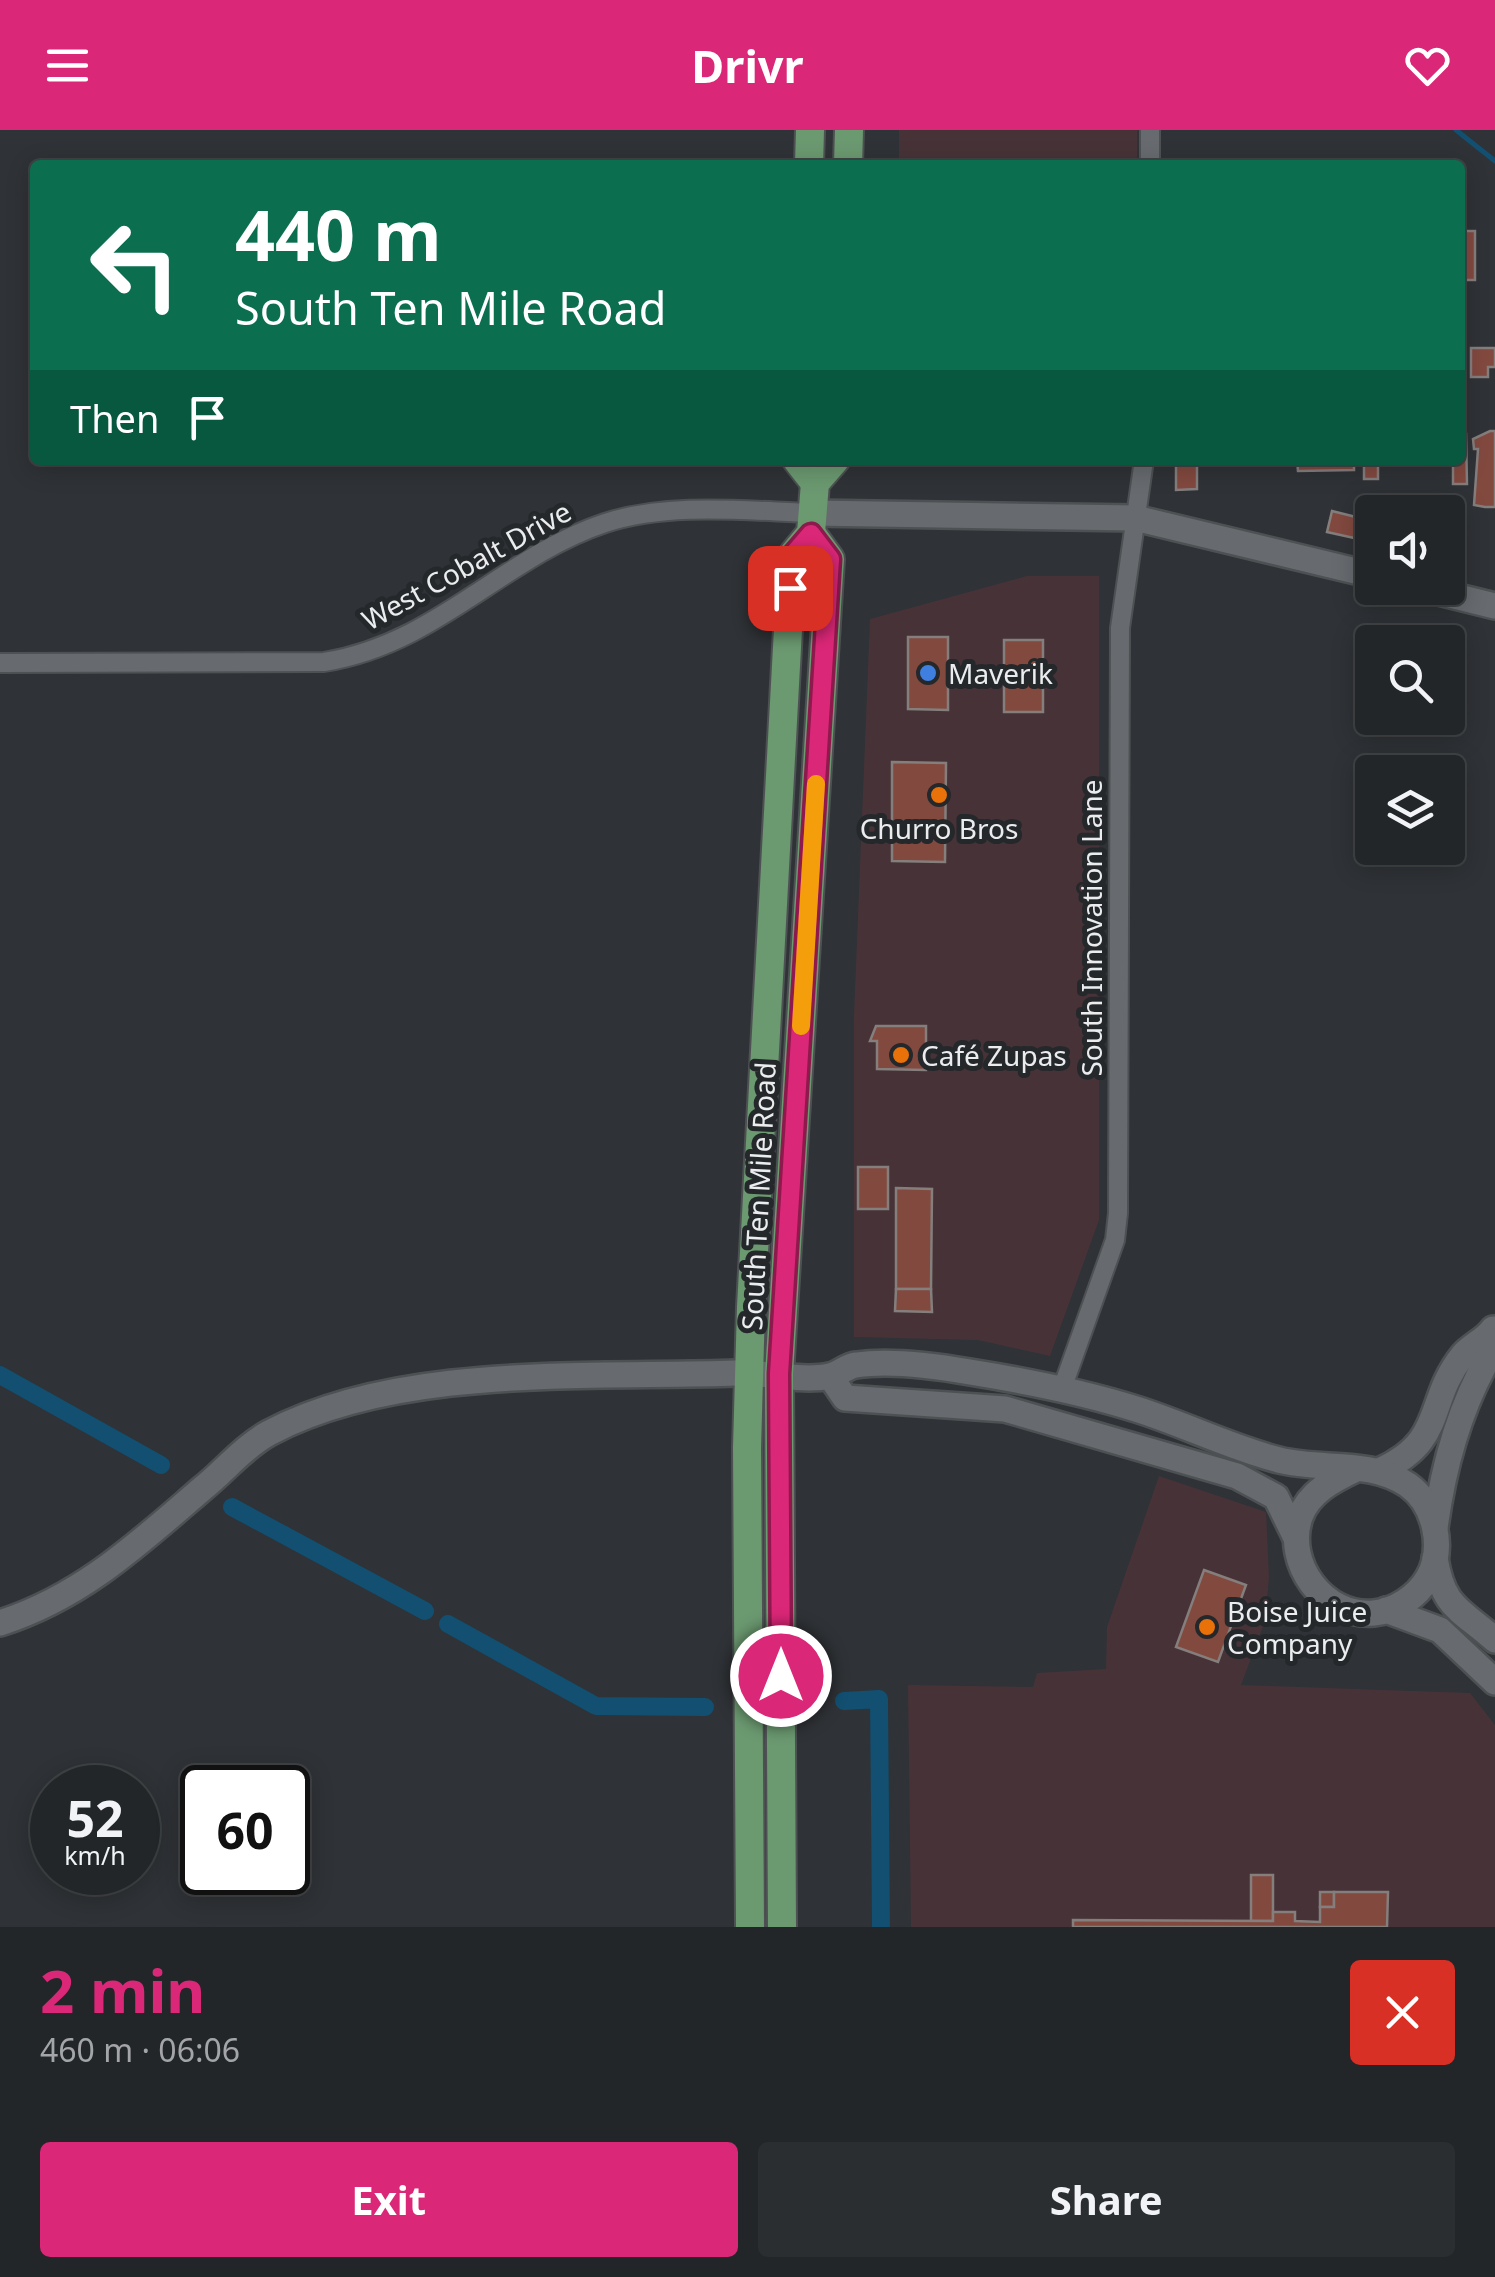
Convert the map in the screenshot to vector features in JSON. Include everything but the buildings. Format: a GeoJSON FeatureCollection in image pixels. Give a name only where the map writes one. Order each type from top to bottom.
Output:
{"type":"FeatureCollection","features":[{"type":"Feature","properties":{"kind":"main road"},"geometry":{"type":"LineString","coordinates":[[809,160],[810,130]]}},
{"type":"Feature","properties":{"kind":"main road"},"geometry":{"type":"LineString","coordinates":[[848,160],[850,130]]}},
{"type":"Feature","properties":{"kind":"main road"},"geometry":{"type":"LineString","coordinates":[[801,465],[815,483],[831,465]]}},
{"type":"Feature","properties":{"kind":"main road","name":"South Ten Mile Road"},"geometry":{"type":"LineString","coordinates":[[750,1927],[750,1373],[792,556],[812,523],[815,483]]}},
{"type":"Feature","properties":{"kind":"main road","name":"South Ten Mile Road"},"geometry":{"type":"LineString","coordinates":[[782,1927],[779,1374],[830,559],[812,523]]}},
{"type":"Feature","properties":{"kind":"street"},"geometry":{"type":"LineString","coordinates":[[1150,130],[1150,160]]}},
{"type":"Feature","properties":{"kind":"street","name":"South Innovation Lane"},"geometry":{"type":"LineString","coordinates":[[1062,1388],[1114,1240],[1118,1213],[1120,628],[1143,465]]}},
{"type":"Feature","properties":{"kind":"street","name":"West Cobalt Drive"},"geometry":{"type":"LineString","coordinates":[[0,663],[324,662],[365,656],[405,640],[531,560],[605,523],[661,513],[812,523],[1135,518],[1355,571]]}},
{"type":"Feature","properties":{"kind":"street"},"geometry":{"type":"LineString","coordinates":[[1465,599],[1495,606]]}},
{"type":"Feature","properties":{"kind":"street"},"geometry":{"type":"LineString","coordinates":[[1490,1333],[1490,1356],[1469,1390],[1452,1445],[1430,1575],[1412,1596],[1386,1610],[1364,1613],[1328,1600],[1307,1577],[1296,1555],[1300,1517],[1312,1496],[1367,1470],[1404,1460],[1427,1436],[1447,1382],[1465,1352],[1490,1333]]}},
{"type":"Feature","properties":{"kind":"street"},"geometry":{"type":"LineString","coordinates":[[0,1623],[42,1610],[105,1573],[266,1434],[342,1406],[431,1386],[501,1380],[750,1373],[830,1376],[853,1365],[952,1369],[1062,1388],[1133,1408],[1275,1460],[1367,1470],[1419,1494],[1430,1510],[1440,1589],[1448,1604],[1495,1640]]}},
{"type":"Feature","properties":{"kind":"street"},"geometry":{"type":"LineString","coordinates":[[830,1376],[845,1398],[1005,1410],[1236,1476],[1276,1497],[1296,1538]]}},
{"type":"Feature","properties":{"kind":"street"},"geometry":{"type":"LineString","coordinates":[[1386,1610],[1440,1630],[1495,1682]]}},
{"type":"Feature","properties":{"kind":"shaded area"},"geometry":{"type":"Polygon","coordinates":[[[899,130],[1137,130],[1137,160],[899,160],[899,130]]]}},
{"type":"Feature","properties":{"kind":"shaded area"},"geometry":{"type":"Polygon","coordinates":[[[1027,576],[1099,576],[1099,1220],[1050,1356],[978,1340],[854,1337],[854,1015],[870,619],[1027,576]]]}},
{"type":"Feature","properties":{"kind":"shaded area"},"geometry":{"type":"Polygon","coordinates":[[[1159,1476],[1266,1512],[1269,1577],[1265,1621],[1241,1685],[1470,1693],[1495,1725],[1495,1927],[911,1927],[908,1685],[1033,1687],[1037,1673],[1106,1669],[1107,1627],[1159,1476]]]}},
{"type":"Feature","properties":{"kind":"waterway"},"geometry":{"type":"LineString","coordinates":[[1456,130],[1495,161]]}},
{"type":"Feature","properties":{"kind":"waterway"},"geometry":{"type":"LineString","coordinates":[[0,1375],[161,1465]]}},
{"type":"Feature","properties":{"kind":"waterway"},"geometry":{"type":"LineString","coordinates":[[232,1507],[425,1611]]}},
{"type":"Feature","properties":{"kind":"waterway"},"geometry":{"type":"LineString","coordinates":[[448,1624],[596,1706],[705,1707]]}},
{"type":"Feature","properties":{"kind":"waterway"},"geometry":{"type":"LineString","coordinates":[[844,1701],[879,1699],[881,1927]]}},
{"type":"Feature","properties":{"kind":"slow traffic"},"geometry":{"type":"LineString","coordinates":[[801,1026],[816,784]]}},
{"type":"Feature","properties":{"kind":"place","name":"Maverik"},"geometry":{"type":"Point","coordinates":[928,673]}},
{"type":"Feature","properties":{"kind":"place","name":"Churro Bros"},"geometry":{"type":"Point","coordinates":[939,795]}},
{"type":"Feature","properties":{"kind":"place","name":"Café Zupas"},"geometry":{"type":"Point","coordinates":[901,1055]}},
{"type":"Feature","properties":{"kind":"place","name":"Boise Juice Company"},"geometry":{"type":"Point","coordinates":[1207,1627]}},
{"type":"Feature","properties":{"kind":"route"},"geometry":{"type":"LineString","coordinates":[[781,1676],[779,1374],[830,559],[811,534],[792,556],[790,588]]}}]}
